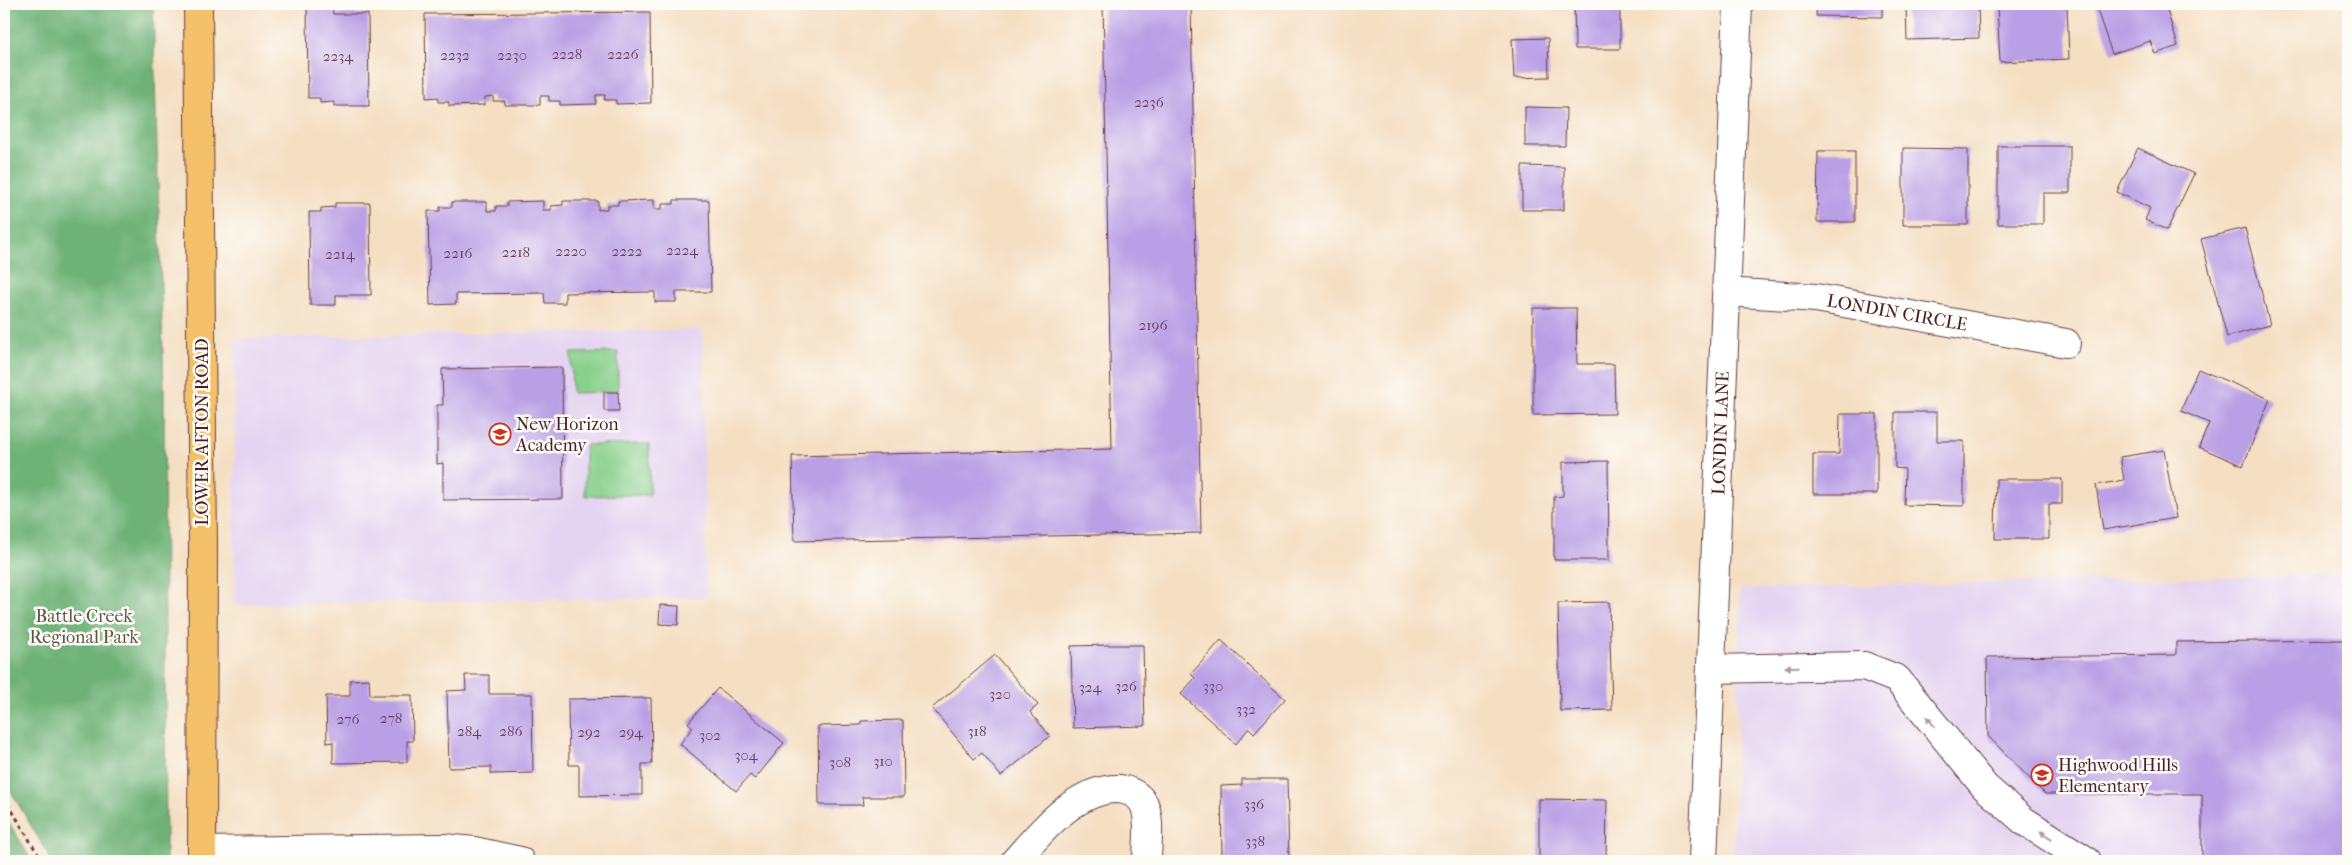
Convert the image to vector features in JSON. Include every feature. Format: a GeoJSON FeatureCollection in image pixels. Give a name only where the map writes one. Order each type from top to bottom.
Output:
{"type":"FeatureCollection","features":[{"type":"Feature","properties":{"kind":"main road","name":"LOWER AFTON ROAD"},"geometry":{"type":"LineString","coordinates":[[198,4],[202,509],[202,856]]}},
{"type":"Feature","properties":{"kind":"street","name":"LONDIN LANE"},"geometry":{"type":"LineString","coordinates":[[1703,861],[1738,4]]}},
{"type":"Feature","properties":{"kind":"street","name":"LONDIN CIRCLE"},"geometry":{"type":"LineString","coordinates":[[1727,292],[1816,298],[2066,343]]}},
{"type":"Feature","properties":{"kind":"street"},"geometry":{"type":"LineString","coordinates":[[1711,669],[1864,666],[1897,679],[1985,788],[2024,821],[2087,861]]}},
{"type":"Feature","properties":{"kind":"street"},"geometry":{"type":"LineString","coordinates":[[1015,861],[1040,833],[1072,806],[1096,792],[1119,789],[1138,796],[1144,805],[1147,819],[1147,861]]}},
{"type":"Feature","properties":{"kind":"street"},"geometry":{"type":"LineString","coordinates":[[202,856],[444,848],[474,851],[520,861]]}},
{"type":"Feature","properties":{"kind":"path"},"geometry":{"type":"LineString","coordinates":[[4,797],[42,861]]}},
{"type":"Feature","properties":{"kind":"shaded area"},"geometry":{"type":"Polygon","coordinates":[[[703,330],[706,597],[234,605],[235,338],[703,330]]]}},
{"type":"Feature","properties":{"kind":"shaded area","name":"Highwood Hills Elementary"},"geometry":{"type":"Polygon","coordinates":[[[2348,574],[2348,861],[1731,861],[1734,843],[1741,589],[2348,574]]]}},
{"type":"Feature","properties":{"kind":"green space","name":"Battle Creek Regional Park"},"geometry":{"type":"Polygon","coordinates":[[[4,4],[153,4],[164,391],[166,861],[52,861],[4,780],[4,4]]]}},
{"type":"Feature","properties":{"kind":"green space"},"geometry":{"type":"Polygon","coordinates":[[[618,352],[618,392],[572,393],[571,353],[618,352]]]}},
{"type":"Feature","properties":{"kind":"green space"},"geometry":{"type":"Polygon","coordinates":[[[649,444],[650,495],[585,496],[585,445],[649,444]]]}},
{"type":"Feature","properties":{"kind":"green space"},"geometry":{"type":"Polygon","coordinates":[[[4,814],[32,861],[4,861],[4,814]]]}},
{"type":"Feature","properties":{"kind":"building"},"geometry":{"type":"Polygon","coordinates":[[[1103,4],[1191,4],[1201,533],[794,541],[792,456],[1112,449],[1103,4]]]}},
{"type":"Feature","properties":{"kind":"building"},"geometry":{"type":"Polygon","coordinates":[[[1574,4],[1620,4],[1620,49],[1575,49],[1574,4]]]}},
{"type":"Feature","properties":{"kind":"building"},"geometry":{"type":"Polygon","coordinates":[[[1817,4],[1882,4],[1882,17],[1816,16],[1817,4]]]}},
{"type":"Feature","properties":{"kind":"building"},"geometry":{"type":"Polygon","coordinates":[[[1906,4],[1978,4],[1979,38],[1907,40],[1906,4]]]}},
{"type":"Feature","properties":{"kind":"building"},"geometry":{"type":"Polygon","coordinates":[[[1997,4],[2067,4],[2069,59],[2000,62],[1997,4]]]}},
{"type":"Feature","properties":{"kind":"building"},"geometry":{"type":"Polygon","coordinates":[[[2095,4],[2165,4],[2178,46],[2155,54],[2150,41],[2112,54],[2095,4]]]}},
{"type":"Feature","properties":{"kind":"building"},"geometry":{"type":"Polygon","coordinates":[[[307,5],[332,5],[333,14],[368,14],[369,106],[334,106],[334,102],[320,103],[320,98],[308,98],[307,5]]]}},
{"type":"Feature","properties":{"kind":"building"},"geometry":{"type":"Polygon","coordinates":[[[650,12],[651,103],[616,104],[616,100],[604,100],[605,95],[596,95],[596,104],[560,105],[560,101],[549,101],[549,96],[540,96],[540,105],[505,105],[505,101],[493,101],[493,96],[485,97],[484,105],[449,106],[449,102],[438,102],[438,97],[426,98],[425,14],[650,12]]]}},
{"type":"Feature","properties":{"kind":"building"},"geometry":{"type":"Polygon","coordinates":[[[1548,38],[1549,77],[1514,78],[1512,39],[1548,38]]]}},
{"type":"Feature","properties":{"kind":"building"},"geometry":{"type":"Polygon","coordinates":[[[1525,107],[1566,108],[1565,146],[1525,146],[1525,107]]]}},
{"type":"Feature","properties":{"kind":"building"},"geometry":{"type":"Polygon","coordinates":[[[1998,146],[2070,146],[2070,193],[2043,193],[2043,224],[1998,224],[1998,146]]]}},
{"type":"Feature","properties":{"kind":"building"},"geometry":{"type":"Polygon","coordinates":[[[1903,148],[1968,149],[1968,225],[1903,225],[1903,148]]]}},
{"type":"Feature","properties":{"kind":"building"},"geometry":{"type":"Polygon","coordinates":[[[2138,148],[2194,174],[2167,230],[2145,220],[2150,208],[2117,192],[2138,148]]]}},
{"type":"Feature","properties":{"kind":"building"},"geometry":{"type":"Polygon","coordinates":[[[1818,151],[1855,151],[1855,222],[1817,222],[1818,151]]]}},
{"type":"Feature","properties":{"kind":"building"},"geometry":{"type":"Polygon","coordinates":[[[1522,166],[1564,167],[1564,210],[1522,210],[1522,166]]]}},
{"type":"Feature","properties":{"kind":"building"},"geometry":{"type":"Polygon","coordinates":[[[654,200],[654,209],[662,209],[662,204],[674,204],[674,200],[709,200],[711,292],[676,292],[676,302],[655,302],[655,292],[565,293],[565,303],[545,303],[544,293],[456,294],[456,304],[430,305],[428,211],[440,211],[440,207],[452,207],[452,202],[487,202],[487,211],[496,211],[496,206],[507,206],[507,202],[543,201],[543,210],[551,210],[551,206],[563,205],[563,201],[598,201],[598,210],[607,209],[607,205],[618,205],[618,201],[654,200]]]}},
{"type":"Feature","properties":{"kind":"building"},"geometry":{"type":"Polygon","coordinates":[[[335,203],[370,203],[371,295],[336,295],[336,305],[310,305],[309,212],[321,212],[321,208],[335,207],[335,203]]]}},
{"type":"Feature","properties":{"kind":"building"},"geometry":{"type":"Polygon","coordinates":[[[2245,228],[2270,325],[2227,337],[2201,239],[2245,228]]]}},
{"type":"Feature","properties":{"kind":"building"},"geometry":{"type":"Polygon","coordinates":[[[1533,308],[1576,308],[1577,364],[1614,364],[1615,414],[1533,415],[1533,308]]]}},
{"type":"Feature","properties":{"kind":"building","name":"New Horizon Academy"},"geometry":{"type":"Polygon","coordinates":[[[562,367],[563,499],[443,500],[443,463],[437,464],[437,405],[443,405],[442,369],[562,367]]]}},
{"type":"Feature","properties":{"kind":"building"},"geometry":{"type":"Polygon","coordinates":[[[2198,369],[2270,399],[2243,466],[2199,447],[2209,423],[2181,411],[2198,369]]]}},
{"type":"Feature","properties":{"kind":"building"},"geometry":{"type":"Polygon","coordinates":[[[604,392],[618,392],[619,411],[604,411],[604,392]]]}},
{"type":"Feature","properties":{"kind":"building"},"geometry":{"type":"Polygon","coordinates":[[[1895,412],[1937,412],[1937,441],[1964,441],[1964,506],[1904,505],[1905,469],[1895,468],[1895,412]]]}},
{"type":"Feature","properties":{"kind":"building"},"geometry":{"type":"Polygon","coordinates":[[[1840,414],[1877,414],[1877,494],[1813,494],[1813,454],[1839,454],[1840,414]]]}},
{"type":"Feature","properties":{"kind":"building"},"geometry":{"type":"Polygon","coordinates":[[[2164,450],[2176,518],[2103,530],[2096,485],[2124,480],[2120,457],[2164,450]]]}},
{"type":"Feature","properties":{"kind":"building"},"geometry":{"type":"Polygon","coordinates":[[[1608,461],[1609,560],[1554,560],[1554,497],[1563,496],[1563,462],[1608,461]]]}},
{"type":"Feature","properties":{"kind":"building"},"geometry":{"type":"Polygon","coordinates":[[[1996,479],[2062,479],[2062,504],[2049,504],[2049,539],[1995,539],[1996,479]]]}},
{"type":"Feature","properties":{"kind":"building"},"geometry":{"type":"Polygon","coordinates":[[[1609,602],[1612,710],[1560,711],[1558,603],[1609,602]]]}},
{"type":"Feature","properties":{"kind":"building"},"geometry":{"type":"Polygon","coordinates":[[[660,605],[679,606],[678,625],[659,624],[660,605]]]}},
{"type":"Feature","properties":{"kind":"building"},"geometry":{"type":"Polygon","coordinates":[[[1221,640],[1285,699],[1254,733],[1249,728],[1236,744],[1181,694],[1195,678],[1191,674],[1221,640]]]}},
{"type":"Feature","properties":{"kind":"building"},"geometry":{"type":"Polygon","coordinates":[[[2348,640],[2348,861],[2202,861],[2202,794],[2045,794],[1988,736],[1987,657],[2176,655],[2176,642],[2348,640]]]}},
{"type":"Feature","properties":{"kind":"building"},"geometry":{"type":"Polygon","coordinates":[[[1143,645],[1145,726],[1073,728],[1071,646],[1143,645]]]}},
{"type":"Feature","properties":{"kind":"building"},"geometry":{"type":"Polygon","coordinates":[[[995,655],[1038,705],[1030,712],[1050,736],[1001,776],[982,753],[974,759],[932,708],[995,655]]]}},
{"type":"Feature","properties":{"kind":"building"},"geometry":{"type":"Polygon","coordinates":[[[465,675],[489,675],[489,694],[532,694],[533,773],[491,774],[491,767],[449,768],[447,691],[466,690],[465,675]]]}},
{"type":"Feature","properties":{"kind":"building"},"geometry":{"type":"Polygon","coordinates":[[[369,679],[370,695],[412,695],[413,741],[407,741],[407,762],[333,763],[333,742],[327,743],[326,696],[350,696],[350,680],[369,679]]]}},
{"type":"Feature","properties":{"kind":"building"},"geometry":{"type":"Polygon","coordinates":[[[718,688],[784,743],[755,779],[750,775],[736,791],[680,744],[693,727],[688,723],[718,688]]]}},
{"type":"Feature","properties":{"kind":"building"},"geometry":{"type":"Polygon","coordinates":[[[651,698],[652,764],[642,764],[642,795],[579,796],[579,765],[569,765],[568,699],[651,698]]]}},
{"type":"Feature","properties":{"kind":"building"},"geometry":{"type":"Polygon","coordinates":[[[903,720],[904,797],[862,797],[863,805],[819,805],[818,726],[861,725],[861,721],[903,720]]]}},
{"type":"Feature","properties":{"kind":"building"},"geometry":{"type":"Polygon","coordinates":[[[1242,779],[1287,779],[1289,861],[1222,860],[1221,786],[1242,785],[1242,779]]]}},
{"type":"Feature","properties":{"kind":"building"},"geometry":{"type":"Polygon","coordinates":[[[1539,799],[1607,800],[1606,861],[1539,859],[1539,799]]]}},
{"type":"Feature","properties":{"kind":"place","name":"New Horizon Academy"},"geometry":{"type":"Point","coordinates":[500,434]}},
{"type":"Feature","properties":{"kind":"place","name":"Highwood Hills Elementary"},"geometry":{"type":"Point","coordinates":[2042,775]}}]}
